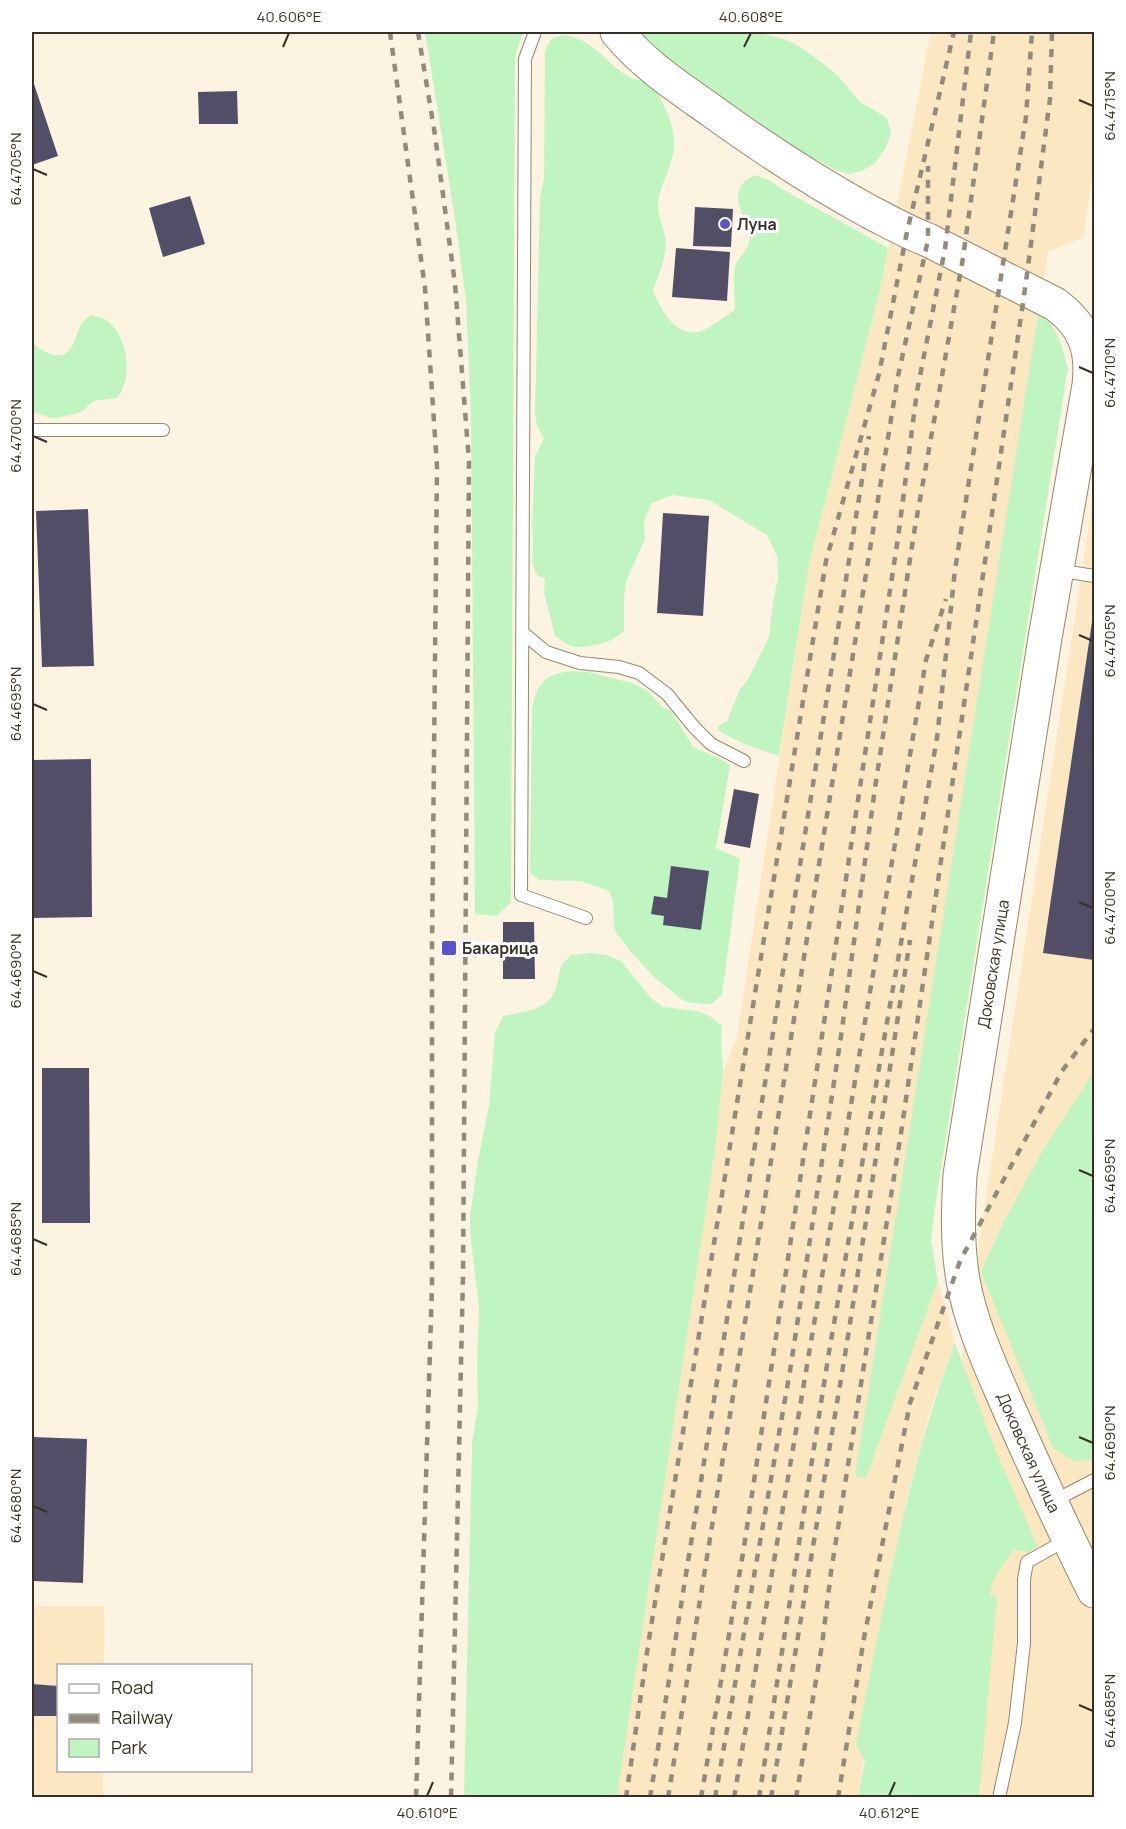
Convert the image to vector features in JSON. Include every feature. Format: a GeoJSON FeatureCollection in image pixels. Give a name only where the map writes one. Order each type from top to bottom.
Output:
{"type":"FeatureCollection","features":[{"type":"Feature","properties":{"kind":"street","name":"Доковская улица"},"geometry":{"type":"LineString","coordinates":[[622,37],[648,64],[671,82],[823,186],[907,232],[928,240],[1046,299],[1062,309],[1084,337],[1091,369],[1089,408],[1056,570],[960,1175],[958,1238],[963,1282],[993,1373],[1051,1502],[1095,1591]]}},
{"type":"Feature","properties":{"kind":"lane"},"geometry":{"type":"LineString","coordinates":[[534,32],[525,59],[521,895],[586,918]]}},
{"type":"Feature","properties":{"kind":"lane"},"geometry":{"type":"LineString","coordinates":[[32,430],[163,430]]}},
{"type":"Feature","properties":{"kind":"lane"},"geometry":{"type":"LineString","coordinates":[[1056,570],[1095,576]]}},
{"type":"Feature","properties":{"kind":"lane"},"geometry":{"type":"LineString","coordinates":[[523,633],[546,652],[580,663],[619,667],[639,673],[667,694],[711,744],[744,761]]}},
{"type":"Feature","properties":{"kind":"lane"},"geometry":{"type":"LineString","coordinates":[[1051,1502],[1095,1480]]}},
{"type":"Feature","properties":{"kind":"lane"},"geometry":{"type":"LineString","coordinates":[[999,1797],[1015,1724],[1024,1642],[1024,1579],[1027,1562],[1069,1539]]}},
{"type":"Feature","properties":{"kind":"shaded area"},"geometry":{"type":"Polygon","coordinates":[[[931,32],[1094,32],[1094,161],[1084,237],[1048,252],[856,1476],[866,1478],[938,1281],[955,1343],[930,1411],[906,1502],[858,1797],[617,1798],[715,1151],[724,1070],[737,1037],[809,564],[880,291],[931,32]]]}},
{"type":"Feature","properties":{"kind":"shaded area"},"geometry":{"type":"Polygon","coordinates":[[[1094,493],[1094,1797],[872,1798],[948,1447],[1094,493]]]}},
{"type":"Feature","properties":{"kind":"shaded area"},"geometry":{"type":"Polygon","coordinates":[[[32,1606],[104,1606],[104,1664],[57,1664],[57,1772],[103,1772],[103,1797],[32,1798],[32,1606]]]}},
{"type":"Feature","properties":{"kind":"green space"},"geometry":{"type":"Polygon","coordinates":[[[425,32],[523,32],[515,57],[511,902],[497,916],[475,914],[471,419],[466,301],[425,32]]]}},
{"type":"Feature","properties":{"kind":"green space"},"geometry":{"type":"Polygon","coordinates":[[[639,32],[758,32],[799,46],[838,76],[860,102],[887,118],[891,134],[885,149],[875,163],[862,171],[848,174],[835,170],[794,150],[684,75],[639,32]]]}},
{"type":"Feature","properties":{"kind":"green space"},"geometry":{"type":"Polygon","coordinates":[[[562,35],[573,37],[591,46],[629,77],[652,84],[667,111],[673,131],[674,152],[658,200],[666,248],[653,291],[670,320],[682,330],[702,331],[735,310],[735,267],[749,242],[747,227],[739,205],[739,190],[743,183],[755,175],[769,180],[888,248],[880,290],[809,564],[779,756],[744,744],[718,731],[718,726],[727,721],[740,689],[749,678],[769,637],[778,579],[777,556],[767,535],[709,500],[672,495],[652,503],[644,521],[645,539],[626,581],[624,631],[607,642],[588,646],[574,646],[555,636],[544,593],[545,579],[537,575],[534,568],[532,526],[535,457],[544,438],[537,426],[535,413],[540,197],[544,177],[545,51],[551,39],[562,35]]]}},
{"type":"Feature","properties":{"kind":"green space"},"geometry":{"type":"Polygon","coordinates":[[[1038,314],[1045,318],[1055,330],[1068,368],[936,1201],[931,1240],[938,1281],[866,1478],[855,1476],[1038,314]]]}},
{"type":"Feature","properties":{"kind":"green space"},"geometry":{"type":"Polygon","coordinates":[[[92,315],[106,320],[124,346],[127,368],[122,390],[117,398],[94,401],[81,412],[58,418],[32,412],[32,339],[44,352],[60,355],[67,353],[81,325],[92,315]]]}},
{"type":"Feature","properties":{"kind":"green space"},"geometry":{"type":"Polygon","coordinates":[[[562,672],[588,672],[632,683],[648,691],[662,707],[672,712],[693,747],[730,765],[716,848],[740,859],[722,995],[711,1004],[690,1003],[681,999],[654,977],[631,952],[614,930],[613,901],[609,891],[581,881],[539,880],[530,873],[532,709],[544,681],[562,672]]]}},
{"type":"Feature","properties":{"kind":"green space"},"geometry":{"type":"Polygon","coordinates":[[[591,953],[607,955],[621,961],[651,998],[663,1007],[697,1011],[711,1017],[722,1026],[723,1072],[715,1151],[617,1797],[464,1797],[472,1443],[478,1405],[479,1307],[470,1216],[489,1105],[495,1033],[503,1016],[529,1011],[549,1000],[554,993],[562,966],[571,955],[591,953]]]}},
{"type":"Feature","properties":{"kind":"green space"},"geometry":{"type":"Polygon","coordinates":[[[1094,1071],[1094,1460],[1074,1461],[1053,1448],[981,1272],[1003,1223],[1046,1145],[1094,1071]]]}},
{"type":"Feature","properties":{"kind":"green space"},"geometry":{"type":"Polygon","coordinates":[[[955,1343],[996,1451],[1038,1547],[1028,1552],[1013,1550],[992,1582],[990,1595],[997,1596],[979,1797],[858,1797],[865,1761],[856,1744],[887,1592],[923,1441],[955,1343]]]}},
{"type":"Feature","properties":{"kind":"building"},"geometry":{"type":"Polygon","coordinates":[[[32,78],[58,156],[32,165],[32,78]]]}},
{"type":"Feature","properties":{"kind":"building"},"geometry":{"type":"Polygon","coordinates":[[[237,91],[238,124],[199,124],[198,92],[237,91]]]}},
{"type":"Feature","properties":{"kind":"building"},"geometry":{"type":"Polygon","coordinates":[[[190,196],[205,244],[163,257],[149,208],[190,196]]]}},
{"type":"Feature","properties":{"kind":"building"},"geometry":{"type":"Polygon","coordinates":[[[695,207],[733,209],[731,247],[693,246],[695,207]]]}},
{"type":"Feature","properties":{"kind":"building"},"geometry":{"type":"Polygon","coordinates":[[[676,248],[730,252],[727,301],[672,297],[676,248]]]}},
{"type":"Feature","properties":{"kind":"building"},"geometry":{"type":"Polygon","coordinates":[[[88,509],[94,666],[42,667],[36,511],[88,509]]]}},
{"type":"Feature","properties":{"kind":"building"},"geometry":{"type":"Polygon","coordinates":[[[663,513],[709,516],[703,616],[657,613],[663,513]]]}},
{"type":"Feature","properties":{"kind":"building"},"geometry":{"type":"Polygon","coordinates":[[[1094,615],[1094,960],[1043,953],[1094,615]]]}},
{"type":"Feature","properties":{"kind":"building"},"geometry":{"type":"Polygon","coordinates":[[[91,759],[92,917],[32,918],[32,760],[91,759]]]}},
{"type":"Feature","properties":{"kind":"building"},"geometry":{"type":"Polygon","coordinates":[[[734,789],[759,794],[750,848],[724,843],[734,789]]]}},
{"type":"Feature","properties":{"kind":"building"},"geometry":{"type":"Polygon","coordinates":[[[671,866],[709,871],[701,930],[663,925],[664,916],[651,914],[654,896],[667,898],[671,866]]]}},
{"type":"Feature","properties":{"kind":"building","name":"Бакарица"},"geometry":{"type":"Polygon","coordinates":[[[503,922],[534,922],[535,979],[503,979],[503,922]]]}},
{"type":"Feature","properties":{"kind":"building"},"geometry":{"type":"Polygon","coordinates":[[[42,1068],[89,1068],[90,1223],[42,1223],[42,1068]]]}},
{"type":"Feature","properties":{"kind":"building"},"geometry":{"type":"Polygon","coordinates":[[[32,1437],[87,1439],[83,1583],[32,1581],[32,1437]]]}},
{"type":"Feature","properties":{"kind":"building"},"geometry":{"type":"Polygon","coordinates":[[[32,1684],[57,1686],[57,1716],[32,1716],[32,1684]]]}},
{"type":"Feature","properties":{"kind":"railway"},"geometry":{"type":"LineString","coordinates":[[390,32],[425,288],[437,466],[432,948],[432,1286],[416,1798]]}},
{"type":"Feature","properties":{"kind":"railway"},"geometry":{"type":"LineString","coordinates":[[418,32],[435,135],[455,284],[469,461],[463,1276],[451,1798]]}},
{"type":"Feature","properties":{"kind":"railway"},"geometry":{"type":"LineString","coordinates":[[626,1798],[649,1639],[826,561],[879,374],[907,232],[954,32]]}},
{"type":"Feature","properties":{"kind":"railway"},"geometry":{"type":"LineString","coordinates":[[701,1798],[743,1553],[898,538],[917,391],[945,249],[971,32]]}},
{"type":"Feature","properties":{"kind":"railway"},"geometry":{"type":"LineString","coordinates":[[715,1798],[790,1371],[841,1036],[875,788],[914,533],[963,258],[994,32]]}},
{"type":"Feature","properties":{"kind":"railway"},"geometry":{"type":"LineString","coordinates":[[759,1798],[829,1352],[937,738],[955,570],[1026,117],[1032,32]]}},
{"type":"Feature","properties":{"kind":"railway"},"geometry":{"type":"LineString","coordinates":[[796,1798],[822,1645],[831,1572],[901,1133],[1025,289],[1050,99],[1052,32]]}},
{"type":"Feature","properties":{"kind":"railway"},"geometry":{"type":"LineString","coordinates":[[668,1798],[898,376],[928,240],[928,166]]}},
{"type":"Feature","properties":{"kind":"railway"},"geometry":{"type":"LineString","coordinates":[[650,1798],[869,436]]}},
{"type":"Feature","properties":{"kind":"railway"},"geometry":{"type":"LineString","coordinates":[[734,1798],[926,660],[946,599]]}},
{"type":"Feature","properties":{"kind":"railway"},"geometry":{"type":"LineString","coordinates":[[771,1798],[845,1355],[910,940]]}},
{"type":"Feature","properties":{"kind":"railway"},"geometry":{"type":"LineString","coordinates":[[838,1798],[864,1638],[910,1403],[960,1261],[1062,1071],[1094,1029]]}},
{"type":"Feature","properties":{"kind":"place","name":"Луна"},"geometry":{"type":"Point","coordinates":[725,224]}},
{"type":"Feature","properties":{"kind":"place","name":"Бакарица"},"geometry":{"type":"Point","coordinates":[449,948]}}]}
